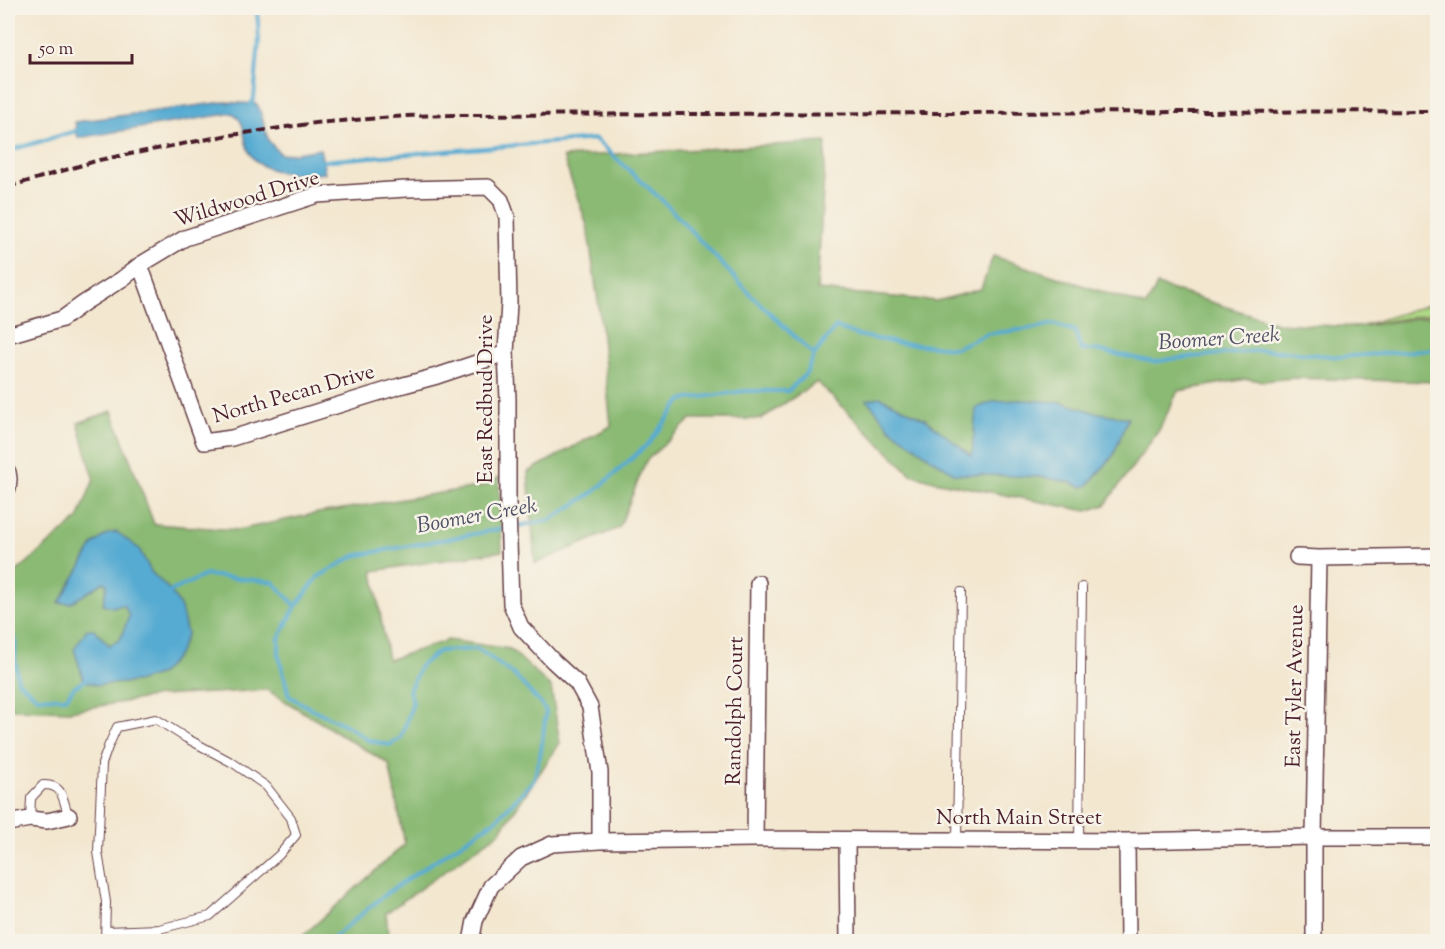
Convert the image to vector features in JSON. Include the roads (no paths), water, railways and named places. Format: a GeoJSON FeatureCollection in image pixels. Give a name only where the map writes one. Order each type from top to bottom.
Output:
{"type":"FeatureCollection","features":[{"type":"Feature","properties":{"kind":"street","name":"Wildwood Drive"},"geometry":{"type":"LineString","coordinates":[[8,335],[62,319],[140,265],[185,238],[317,195],[406,189],[488,187]]}},
{"type":"Feature","properties":{"kind":"street","name":"East Redbud Drive"},"geometry":{"type":"LineString","coordinates":[[488,187],[501,200],[507,217],[509,303],[506,353],[511,604],[521,627],[577,683],[590,707],[600,772],[600,841]]}},
{"type":"Feature","properties":{"kind":"street","name":"North Pecan Drive"},"geometry":{"type":"LineString","coordinates":[[140,265],[204,442],[232,438],[506,353]]}},
{"type":"Feature","properties":{"kind":"street"},"geometry":{"type":"LineString","coordinates":[[8,472],[8,488]]}},
{"type":"Feature","properties":{"kind":"street"},"geometry":{"type":"LineString","coordinates":[[1297,557],[1437,556]]}},
{"type":"Feature","properties":{"kind":"street","name":"East Tyler Avenue"},"geometry":{"type":"LineString","coordinates":[[1314,942],[1319,558]]}},
{"type":"Feature","properties":{"kind":"street","name":"Randolph Court"},"geometry":{"type":"LineString","coordinates":[[755,839],[759,583]]}},
{"type":"Feature","properties":{"kind":"street"},"geometry":{"type":"LineString","coordinates":[[8,824],[30,819],[47,820],[69,816]]}},
{"type":"Feature","properties":{"kind":"street","name":"North Main Street"},"geometry":{"type":"LineString","coordinates":[[471,942],[475,921],[491,886],[521,858],[552,844],[600,841],[755,839],[1127,841],[1437,837]]}},
{"type":"Feature","properties":{"kind":"street"},"geometry":{"type":"LineString","coordinates":[[847,840],[848,942]]}},
{"type":"Feature","properties":{"kind":"street"},"geometry":{"type":"LineString","coordinates":[[1127,841],[1128,942]]}},
{"type":"Feature","properties":{"kind":"lane"},"geometry":{"type":"LineString","coordinates":[[1079,841],[1082,587]]}},
{"type":"Feature","properties":{"kind":"lane"},"geometry":{"type":"LineString","coordinates":[[957,840],[961,592]]}},
{"type":"Feature","properties":{"kind":"lane"},"geometry":{"type":"LineString","coordinates":[[105,931],[159,929],[210,916],[279,855],[296,835],[291,818],[266,786],[233,763],[156,719],[117,727],[102,764],[98,852],[106,902],[105,931],[105,942]]}},
{"type":"Feature","properties":{"kind":"lane"},"geometry":{"type":"LineString","coordinates":[[30,819],[31,798],[44,785],[51,785],[61,792],[64,798],[63,804],[69,816]]}},
{"type":"Feature","properties":{"kind":"water"},"geometry":{"type":"Polygon","coordinates":[[[224,102],[257,104],[268,140],[280,154],[320,149],[325,173],[291,174],[269,169],[259,163],[252,156],[242,125],[233,113],[78,138],[75,122],[224,102]]]}},
{"type":"Feature","properties":{"kind":"water"},"geometry":{"type":"Polygon","coordinates":[[[880,397],[925,419],[972,456],[976,408],[995,401],[1061,402],[1093,412],[1128,418],[1113,456],[1087,486],[1082,487],[1041,477],[955,474],[891,429],[867,400],[880,397]]]}},
{"type":"Feature","properties":{"kind":"water"},"geometry":{"type":"Polygon","coordinates":[[[117,532],[139,549],[152,573],[171,591],[181,608],[187,634],[178,655],[161,674],[136,682],[97,685],[84,681],[74,649],[87,629],[94,629],[109,645],[120,640],[129,616],[124,605],[112,607],[103,604],[107,585],[104,582],[71,603],[59,603],[94,544],[107,534],[117,532]]]}},
{"type":"Feature","properties":{"kind":"waterway"},"geometry":{"type":"LineString","coordinates":[[249,107],[254,99],[259,40],[257,8]]}},
{"type":"Feature","properties":{"kind":"waterway"},"geometry":{"type":"LineString","coordinates":[[8,151],[79,130]]}},
{"type":"Feature","properties":{"kind":"waterway"},"geometry":{"type":"LineString","coordinates":[[319,162],[595,139],[664,202],[750,294],[814,355]]}},
{"type":"Feature","properties":{"kind":"waterway","name":"Boomer Creek"},"geometry":{"type":"LineString","coordinates":[[513,527],[550,520],[594,492],[649,443],[682,400],[744,391],[788,391],[806,374],[814,355],[836,327],[857,335],[897,343],[955,348],[987,334],[1053,324],[1075,331],[1081,350],[1096,350],[1154,362],[1267,350],[1340,357],[1438,349]]}},
{"type":"Feature","properties":{"kind":"waterway","name":"Boomer Creek"},"geometry":{"type":"LineString","coordinates":[[328,942],[387,893],[497,819],[534,780],[541,751],[546,712],[514,675],[478,649],[439,651],[420,666],[409,691],[413,702],[401,738],[389,745],[368,740],[347,726],[289,696],[279,656],[279,638],[296,606],[318,577],[354,556],[506,528]]}},
{"type":"Feature","properties":{"kind":"waterway"},"geometry":{"type":"LineString","coordinates":[[169,594],[206,575],[273,582],[296,606]]}},
{"type":"Feature","properties":{"kind":"waterway"},"geometry":{"type":"LineString","coordinates":[[8,625],[15,641],[18,681],[37,697],[66,698],[74,687],[86,680]]}},
{"type":"Feature","properties":{"kind":"railway"},"geometry":{"type":"LineString","coordinates":[[8,187],[99,160],[224,136],[315,123],[407,116],[1438,111]]}}]}
